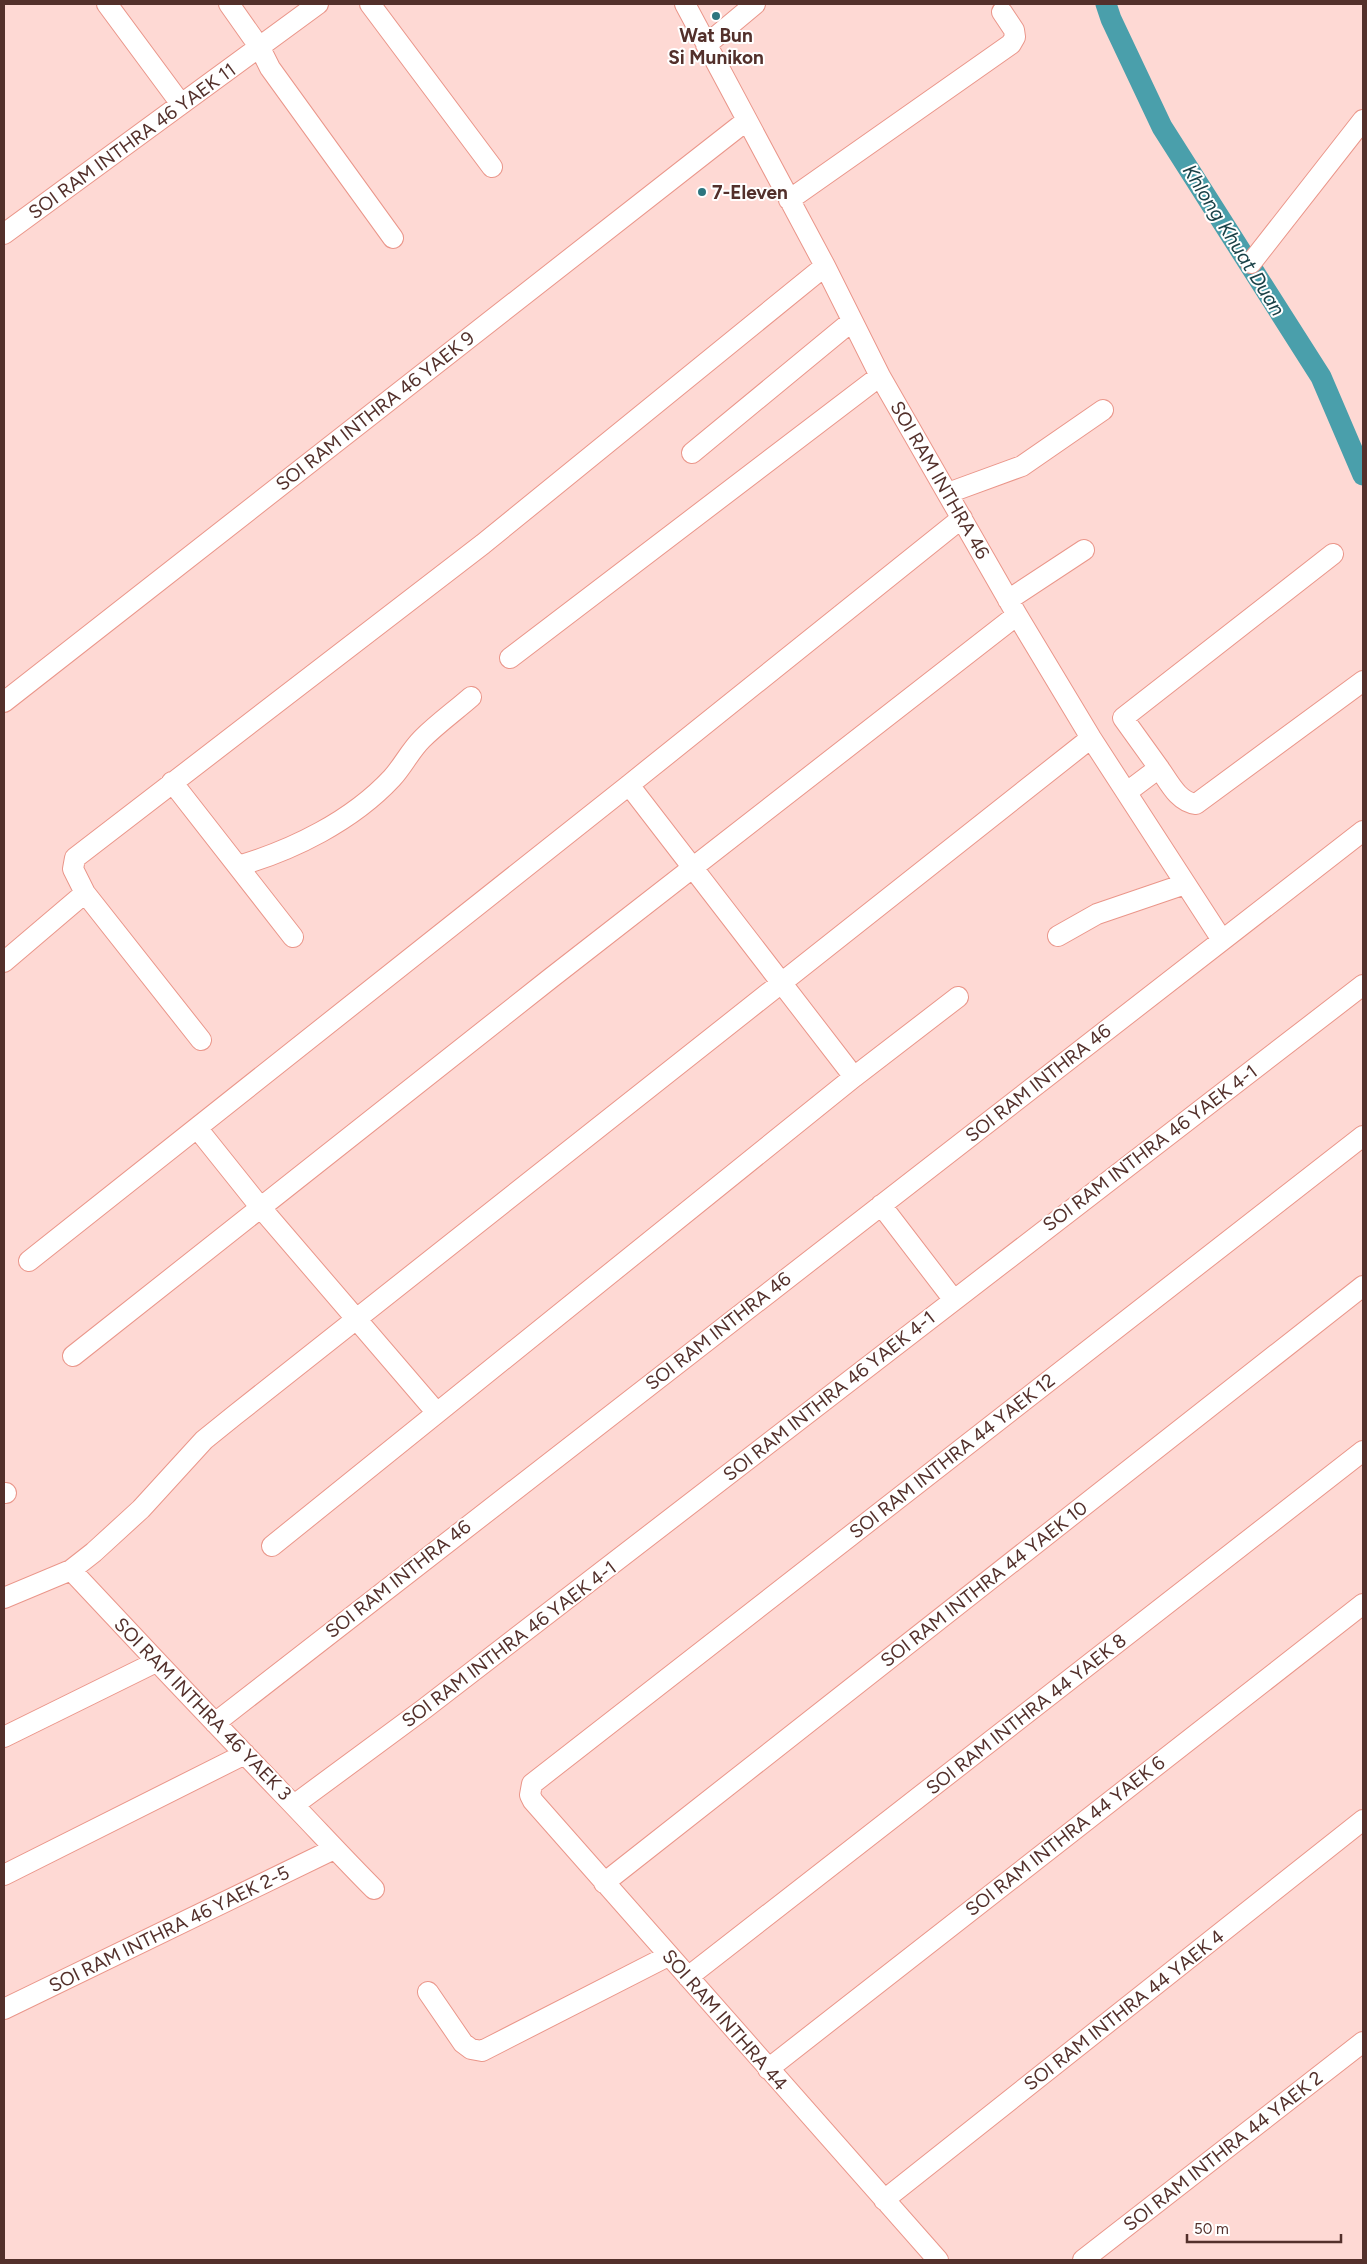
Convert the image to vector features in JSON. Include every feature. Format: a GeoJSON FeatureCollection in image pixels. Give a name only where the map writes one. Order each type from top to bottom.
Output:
{"type":"FeatureCollection","features":[{"type":"Feature","properties":{"kind":"street"},"geometry":{"type":"LineString","coordinates":[[107,4],[181,104]]}},
{"type":"Feature","properties":{"kind":"street"},"geometry":{"type":"LineString","coordinates":[[229,4],[260,48],[270,68],[393,238]]}},
{"type":"Feature","properties":{"kind":"street","name":"SOI RAM INTHRA 46 YAEK 11"},"geometry":{"type":"LineString","coordinates":[[4,234],[318,4]]}},
{"type":"Feature","properties":{"kind":"street"},"geometry":{"type":"LineString","coordinates":[[370,4],[492,167]]}},
{"type":"Feature","properties":{"kind":"street","name":"SOI RAM INTHRA 46"},"geometry":{"type":"LineString","coordinates":[[684,4],[824,266],[880,376],[1012,608],[1091,738],[1222,940]]}},
{"type":"Feature","properties":{"kind":"street"},"geometry":{"type":"LineString","coordinates":[[706,45],[756,4]]}},
{"type":"Feature","properties":{"kind":"street"},"geometry":{"type":"LineString","coordinates":[[789,200],[1011,44],[1015,37],[1014,30],[1002,12]]}},
{"type":"Feature","properties":{"kind":"street"},"geometry":{"type":"LineString","coordinates":[[1251,263],[1363,120]]}},
{"type":"Feature","properties":{"kind":"street","name":"SOI RAM INTHRA 46 YAEK 9"},"geometry":{"type":"LineString","coordinates":[[4,702],[746,121]]}},
{"type":"Feature","properties":{"kind":"street"},"geometry":{"type":"LineString","coordinates":[[201,1040],[85,893],[73,869],[75,858],[483,544],[824,266]]}},
{"type":"Feature","properties":{"kind":"street"},"geometry":{"type":"LineString","coordinates":[[692,452],[852,321]]}},
{"type":"Feature","properties":{"kind":"street"},"geometry":{"type":"LineString","coordinates":[[510,658],[880,376]]}},
{"type":"Feature","properties":{"kind":"street"},"geometry":{"type":"LineString","coordinates":[[948,493],[1022,466],[1102,410]]}},
{"type":"Feature","properties":{"kind":"street"},"geometry":{"type":"LineString","coordinates":[[29,1261],[962,518]]}},
{"type":"Feature","properties":{"kind":"street"},"geometry":{"type":"LineString","coordinates":[[72,1356],[693,868],[1084,550]]}},
{"type":"Feature","properties":{"kind":"street"},"geometry":{"type":"LineString","coordinates":[[1333,554],[1123,718],[1180,797],[1187,803],[1196,804],[1363,681]]}},
{"type":"Feature","properties":{"kind":"street"},"geometry":{"type":"LineString","coordinates":[[238,866],[260,860],[342,819],[391,779],[421,740],[471,697]]}},
{"type":"Feature","properties":{"kind":"street"},"geometry":{"type":"LineString","coordinates":[[4,1598],[71,1570],[94,1552],[141,1509],[204,1440],[780,982],[1091,738]]}},
{"type":"Feature","properties":{"kind":"street"},"geometry":{"type":"LineString","coordinates":[[1127,792],[1159,768]]}},
{"type":"Feature","properties":{"kind":"street"},"geometry":{"type":"LineString","coordinates":[[172,782],[293,937]]}},
{"type":"Feature","properties":{"kind":"street"},"geometry":{"type":"LineString","coordinates":[[629,785],[854,1078]]}},
{"type":"Feature","properties":{"kind":"street","name":"SOI RAM INTHRA 46"},"geometry":{"type":"LineString","coordinates":[[215,1723],[1363,831]]}},
{"type":"Feature","properties":{"kind":"street"},"geometry":{"type":"LineString","coordinates":[[1058,936],[1097,914],[1185,884]]}},
{"type":"Feature","properties":{"kind":"street"},"geometry":{"type":"LineString","coordinates":[[4,962],[85,893]]}},
{"type":"Feature","properties":{"kind":"street","name":"SOI RAM INTHRA 46 YAEK 4-1"},"geometry":{"type":"LineString","coordinates":[[294,1805],[424,1709],[1363,985]]}},
{"type":"Feature","properties":{"kind":"street"},"geometry":{"type":"LineString","coordinates":[[272,1546],[854,1078],[958,997]]}},
{"type":"Feature","properties":{"kind":"street"},"geometry":{"type":"LineString","coordinates":[[197,1128],[261,1208],[437,1413]]}},
{"type":"Feature","properties":{"kind":"street","name":"SOI RAM INTHRA 44 YAEK 12"},"geometry":{"type":"LineString","coordinates":[[541,1776],[1363,1136]]}},
{"type":"Feature","properties":{"kind":"street"},"geometry":{"type":"LineString","coordinates":[[880,1205],[954,1299]]}},
{"type":"Feature","properties":{"kind":"street","name":"SOI RAM INTHRA 44 YAEK 10"},"geometry":{"type":"LineString","coordinates":[[604,1883],[1363,1286]]}},
{"type":"Feature","properties":{"kind":"street","name":"SOI RAM INTHRA 44 YAEK 8"},"geometry":{"type":"LineString","coordinates":[[688,1978],[1363,1451]]}},
{"type":"Feature","properties":{"kind":"street","name":"SOI RAM INTHRA 46 YAEK 3"},"geometry":{"type":"LineString","coordinates":[[71,1570],[156,1662],[374,1889]]}},
{"type":"Feature","properties":{"kind":"street","name":"SOI RAM INTHRA 44 YAEK 6"},"geometry":{"type":"LineString","coordinates":[[768,2069],[1363,1604]]}},
{"type":"Feature","properties":{"kind":"street"},"geometry":{"type":"LineString","coordinates":[[4,1737],[156,1662]]}},
{"type":"Feature","properties":{"kind":"street"},"geometry":{"type":"LineString","coordinates":[[4,1875],[245,1754]]}},
{"type":"Feature","properties":{"kind":"street","name":"SOI RAM INTHRA 44"},"geometry":{"type":"LineString","coordinates":[[541,1776],[532,1784],[530,1789],[533,1801],[938,2260]]}},
{"type":"Feature","properties":{"kind":"street","name":"SOI RAM INTHRA 44 YAEK 4"},"geometry":{"type":"LineString","coordinates":[[884,2200],[1363,1820]]}},
{"type":"Feature","properties":{"kind":"street","name":"SOI RAM INTHRA 46 YAEK 2-5"},"geometry":{"type":"LineString","coordinates":[[4,2009],[334,1849]]}},
{"type":"Feature","properties":{"kind":"street"},"geometry":{"type":"LineString","coordinates":[[428,1992],[463,2044],[471,2050],[482,2051],[668,1956]]}},
{"type":"Feature","properties":{"kind":"street","name":"SOI RAM INTHRA 44 YAEK 2"},"geometry":{"type":"LineString","coordinates":[[1083,2260],[1363,2042]]}},
{"type":"Feature","properties":{"kind":"waterway","name":"Khlong Khuat Duan"},"geometry":{"type":"LineString","coordinates":[[1106,4],[1111,19],[1162,127],[1321,377],[1363,475]]}},
{"type":"Feature","properties":{"kind":"place","name":"Wat Bun Si Munikon"},"geometry":{"type":"Point","coordinates":[716,16]}},
{"type":"Feature","properties":{"kind":"place","name":"7-Eleven"},"geometry":{"type":"Point","coordinates":[702,192]}}]}
